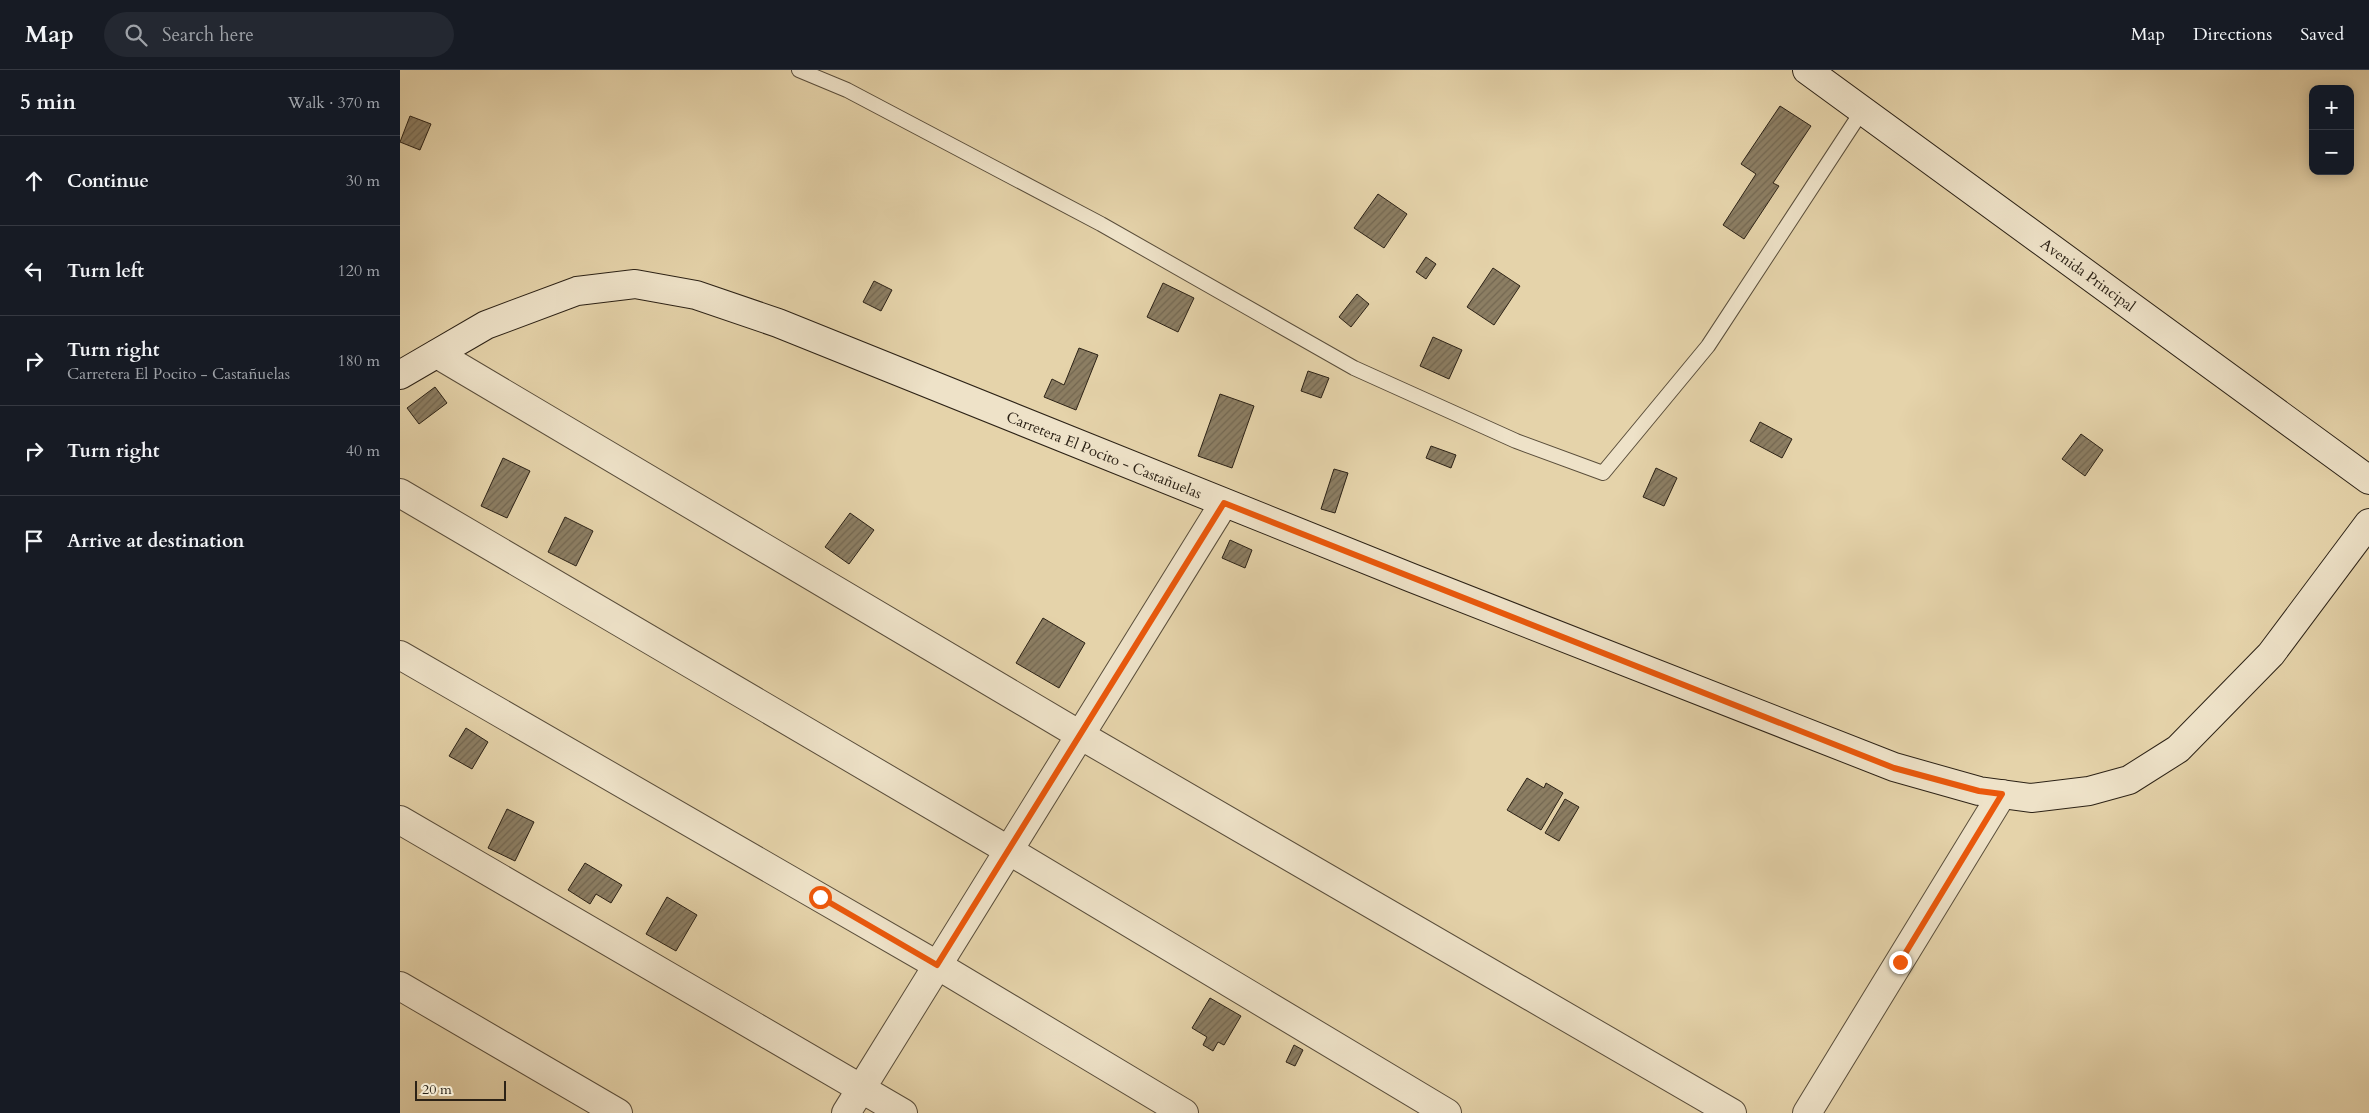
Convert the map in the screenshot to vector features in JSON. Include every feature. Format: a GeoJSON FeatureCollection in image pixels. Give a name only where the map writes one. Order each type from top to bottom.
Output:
{"type":"FeatureCollection","features":[{"type":"Feature","properties":{"kind":"street","name":"Avenida Principal"},"geometry":{"type":"LineString","coordinates":[[1807,70],[2369,480]]}},
{"type":"Feature","properties":{"kind":"street","name":"Carretera El Pocito - Castañuelas"},"geometry":{"type":"LineString","coordinates":[[400,375],[486,325],[578,291],[635,284],[696,295],[778,323],[1224,503],[1894,768],[1979,791],[2031,798],[2089,791],[2129,780],[2178,749],[2271,654],[2369,523]]}},
{"type":"Feature","properties":{"kind":"street"},"geometry":{"type":"LineString","coordinates":[[437,354],[1080,735],[1732,1113]]}},
{"type":"Feature","properties":{"kind":"street"},"geometry":{"type":"LineString","coordinates":[[400,493],[1008,850],[1447,1113]]}},
{"type":"Feature","properties":{"kind":"street"},"geometry":{"type":"LineString","coordinates":[[846,1113],[1224,503]]}},
{"type":"Feature","properties":{"kind":"street"},"geometry":{"type":"LineString","coordinates":[[400,655],[937,965],[1184,1113]]}},
{"type":"Feature","properties":{"kind":"street"},"geometry":{"type":"LineString","coordinates":[[1807,1113],[2002,794]]}},
{"type":"Feature","properties":{"kind":"street"},"geometry":{"type":"LineString","coordinates":[[400,820],[903,1113]]}},
{"type":"Feature","properties":{"kind":"street"},"geometry":{"type":"LineString","coordinates":[[400,986],[618,1113]]}},
{"type":"Feature","properties":{"kind":"lane"},"geometry":{"type":"LineString","coordinates":[[799,70],[848,90],[1100,224],[1354,368],[1516,441],[1603,472],[1708,346],[1862,111]]}},
{"type":"Feature","properties":{"kind":"building"},"geometry":{"type":"Polygon","coordinates":[[[1780,106],[1811,126],[1773,183],[1779,186],[1744,239],[1723,225],[1756,174],[1741,164],[1780,106]]]}},
{"type":"Feature","properties":{"kind":"building"},"geometry":{"type":"Polygon","coordinates":[[[410,116],[431,124],[420,150],[400,142],[410,116]]]}},
{"type":"Feature","properties":{"kind":"building"},"geometry":{"type":"Polygon","coordinates":[[[1378,194],[1407,214],[1384,248],[1354,228],[1378,194]]]}},
{"type":"Feature","properties":{"kind":"building"},"geometry":{"type":"Polygon","coordinates":[[[1426,257],[1436,264],[1426,279],[1416,272],[1426,257]]]}},
{"type":"Feature","properties":{"kind":"building"},"geometry":{"type":"Polygon","coordinates":[[[1493,268],[1520,286],[1494,325],[1467,307],[1493,268]]]}},
{"type":"Feature","properties":{"kind":"building"},"geometry":{"type":"Polygon","coordinates":[[[874,281],[892,290],[881,311],[863,302],[874,281]]]}},
{"type":"Feature","properties":{"kind":"building"},"geometry":{"type":"Polygon","coordinates":[[[1163,283],[1194,298],[1178,332],[1147,317],[1163,283]]]}},
{"type":"Feature","properties":{"kind":"building"},"geometry":{"type":"Polygon","coordinates":[[[1357,294],[1369,304],[1351,327],[1339,317],[1357,294]]]}},
{"type":"Feature","properties":{"kind":"building"},"geometry":{"type":"Polygon","coordinates":[[[1433,337],[1462,350],[1449,379],[1420,366],[1433,337]]]}},
{"type":"Feature","properties":{"kind":"building"},"geometry":{"type":"Polygon","coordinates":[[[1079,348],[1098,355],[1076,410],[1044,397],[1052,379],[1064,385],[1079,348]]]}},
{"type":"Feature","properties":{"kind":"building"},"geometry":{"type":"Polygon","coordinates":[[[1308,371],[1329,378],[1321,398],[1301,391],[1308,371]]]}},
{"type":"Feature","properties":{"kind":"building"},"geometry":{"type":"Polygon","coordinates":[[[435,387],[447,403],[419,424],[407,408],[435,387]]]}},
{"type":"Feature","properties":{"kind":"building"},"geometry":{"type":"Polygon","coordinates":[[[1220,394],[1254,406],[1232,468],[1198,456],[1220,394]]]}},
{"type":"Feature","properties":{"kind":"building"},"geometry":{"type":"Polygon","coordinates":[[[1760,422],[1792,439],[1782,458],[1750,441],[1760,422]]]}},
{"type":"Feature","properties":{"kind":"building"},"geometry":{"type":"Polygon","coordinates":[[[2081,434],[2103,450],[2085,476],[2062,459],[2081,434]]]}},
{"type":"Feature","properties":{"kind":"building"},"geometry":{"type":"Polygon","coordinates":[[[1431,446],[1456,455],[1451,468],[1426,458],[1431,446]]]}},
{"type":"Feature","properties":{"kind":"building"},"geometry":{"type":"Polygon","coordinates":[[[503,458],[530,471],[507,518],[481,506],[503,458]]]}},
{"type":"Feature","properties":{"kind":"building"},"geometry":{"type":"Polygon","coordinates":[[[1656,468],[1677,478],[1664,506],[1643,497],[1656,468]]]}},
{"type":"Feature","properties":{"kind":"building"},"geometry":{"type":"Polygon","coordinates":[[[1334,469],[1348,473],[1335,513],[1321,509],[1334,469]]]}},
{"type":"Feature","properties":{"kind":"building"},"geometry":{"type":"Polygon","coordinates":[[[850,513],[874,530],[849,564],[825,547],[850,513]]]}},
{"type":"Feature","properties":{"kind":"building"},"geometry":{"type":"Polygon","coordinates":[[[565,517],[593,531],[576,566],[548,552],[565,517]]]}},
{"type":"Feature","properties":{"kind":"building"},"geometry":{"type":"Polygon","coordinates":[[[1230,540],[1252,550],[1245,568],[1222,558],[1230,540]]]}},
{"type":"Feature","properties":{"kind":"building"},"geometry":{"type":"Polygon","coordinates":[[[1043,618],[1085,643],[1059,688],[1016,663],[1043,618]]]}},
{"type":"Feature","properties":{"kind":"building"},"geometry":{"type":"Polygon","coordinates":[[[466,728],[488,742],[472,769],[449,756],[466,728]]]}},
{"type":"Feature","properties":{"kind":"building"},"geometry":{"type":"Polygon","coordinates":[[[1527,778],[1544,788],[1546,783],[1563,793],[1541,830],[1507,810],[1527,778]]]}},
{"type":"Feature","properties":{"kind":"building"},"geometry":{"type":"Polygon","coordinates":[[[1565,799],[1579,807],[1559,841],[1545,833],[1565,799]]]}},
{"type":"Feature","properties":{"kind":"building"},"geometry":{"type":"Polygon","coordinates":[[[507,809],[534,822],[515,861],[488,848],[507,809]]]}},
{"type":"Feature","properties":{"kind":"building"},"geometry":{"type":"Polygon","coordinates":[[[585,863],[622,885],[611,903],[596,894],[590,904],[568,890],[585,863]]]}},
{"type":"Feature","properties":{"kind":"building"},"geometry":{"type":"Polygon","coordinates":[[[667,897],[697,915],[676,951],[646,934],[667,897]]]}},
{"type":"Feature","properties":{"kind":"building"},"geometry":{"type":"Polygon","coordinates":[[[1210,998],[1241,1016],[1224,1045],[1218,1042],[1213,1051],[1203,1045],[1207,1037],[1192,1028],[1210,998]]]}},
{"type":"Feature","properties":{"kind":"building"},"geometry":{"type":"Polygon","coordinates":[[[1294,1045],[1303,1050],[1295,1066],[1286,1062],[1294,1045]]]}},
{"type":"Feature","properties":{"kind":"route"},"geometry":{"type":"LineString","coordinates":[[820,897],[937,965],[1224,503],[1894,768],[1979,791],[2002,794],[1900,962]]}}]}
